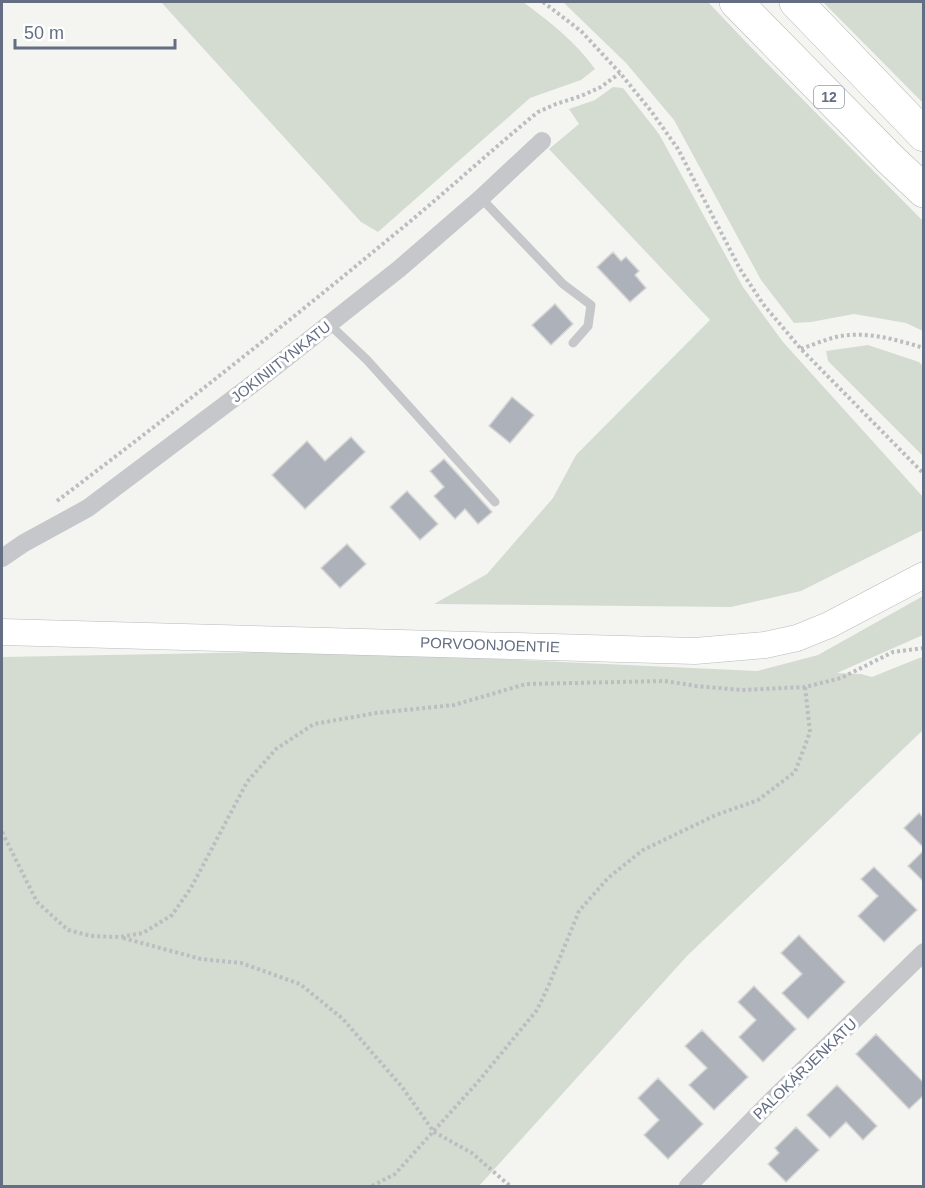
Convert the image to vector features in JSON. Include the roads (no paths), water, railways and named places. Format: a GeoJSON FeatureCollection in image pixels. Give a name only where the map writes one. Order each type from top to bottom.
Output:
{"type":"FeatureCollection","features":[{"type":"Feature","properties":{"kind":"highway","name":"12"},"geometry":{"type":"LineString","coordinates":[[736,2],[924,191]]}},
{"type":"Feature","properties":{"kind":"highway"},"geometry":{"type":"LineString","coordinates":[[796,2],[924,135]]}},
{"type":"Feature","properties":{"kind":"street","name":"JOKINIITYNKATU"},"geometry":{"type":"LineString","coordinates":[[2,558],[24,543],[73,518],[96,503],[329,324],[399,269],[542,141]]}},
{"type":"Feature","properties":{"kind":"street","name":"PORVOONJOENTIE"},"geometry":{"type":"LineString","coordinates":[[2,632],[695,651],[731,649],[797,638],[829,625],[924,575]]}},
{"type":"Feature","properties":{"kind":"street","name":"PORVOONJOENTIE"},"geometry":{"type":"LineString","coordinates":[[2,639],[40,632]]}},
{"type":"Feature","properties":{"kind":"street","name":"PALOKÄRJENKATU"},"geometry":{"type":"LineString","coordinates":[[688,1186],[772,1100],[924,952]]}},
{"type":"Feature","properties":{"kind":"lane"},"geometry":{"type":"LineString","coordinates":[[481,198],[563,284],[591,305],[588,326],[573,343]]}},
{"type":"Feature","properties":{"kind":"lane"},"geometry":{"type":"LineString","coordinates":[[329,324],[367,360],[495,502]]}}]}
